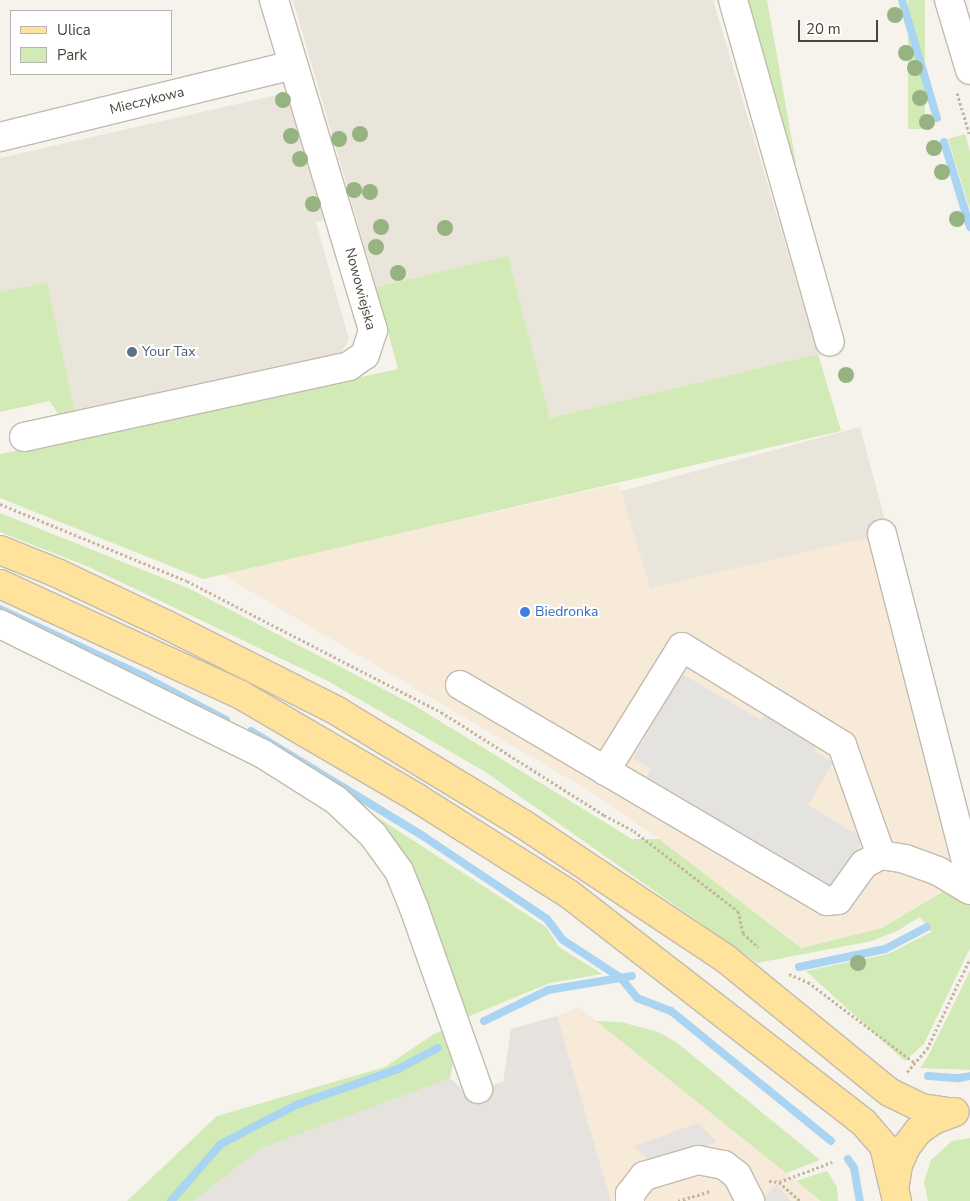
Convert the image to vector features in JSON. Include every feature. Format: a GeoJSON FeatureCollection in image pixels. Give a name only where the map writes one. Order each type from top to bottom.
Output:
{"type":"FeatureCollection","features":[{"type":"Feature","properties":{"kind":"main road"},"geometry":{"type":"LineString","coordinates":[[0,550],[57,572],[337,711],[523,824],[726,959],[889,1092],[922,1108],[961,1112]]}},
{"type":"Feature","properties":{"kind":"main road"},"geometry":{"type":"LineString","coordinates":[[0,584],[242,695],[417,798],[569,894],[864,1122],[884,1146],[896,1196]]}},
{"type":"Feature","properties":{"kind":"main road"},"geometry":{"type":"LineString","coordinates":[[896,1196],[898,1165],[906,1147],[918,1132],[961,1112]]}},
{"type":"Feature","properties":{"kind":"street","name":"Nowowiejska"},"geometry":{"type":"LineString","coordinates":[[24,437],[349,366],[365,355],[373,330],[274,0]]}},
{"type":"Feature","properties":{"kind":"street"},"geometry":{"type":"LineString","coordinates":[[733,0],[830,342]]}},
{"type":"Feature","properties":{"kind":"street"},"geometry":{"type":"LineString","coordinates":[[949,0],[970,70]]}},
{"type":"Feature","properties":{"kind":"street","name":"Mieczykowa"},"geometry":{"type":"LineString","coordinates":[[0,137],[293,65]]}},
{"type":"Feature","properties":{"kind":"street"},"geometry":{"type":"LineString","coordinates":[[882,534],[970,877]]}},
{"type":"Feature","properties":{"kind":"street"},"geometry":{"type":"LineString","coordinates":[[0,624],[263,754],[336,800],[373,835],[399,871],[478,1089]]}},
{"type":"Feature","properties":{"kind":"street"},"geometry":{"type":"LineString","coordinates":[[605,771],[682,647],[842,745],[881,856]]}},
{"type":"Feature","properties":{"kind":"street"},"geometry":{"type":"LineString","coordinates":[[460,686],[828,901],[838,900],[864,864],[881,856],[905,859],[938,871],[970,890]]}},
{"type":"Feature","properties":{"kind":"street"},"geometry":{"type":"LineString","coordinates":[[630,1201],[630,1194],[644,1176],[698,1160],[724,1165],[737,1175],[739,1196]]}},
{"type":"Feature","properties":{"kind":"path"},"geometry":{"type":"LineString","coordinates":[[0,504],[187,581],[441,712],[604,815],[634,831],[738,911],[742,933],[764,952]]}},
{"type":"Feature","properties":{"kind":"path"},"geometry":{"type":"LineString","coordinates":[[906,1072],[927,1049],[970,959]]}},
{"type":"Feature","properties":{"kind":"path"},"geometry":{"type":"LineString","coordinates":[[786,972],[808,982],[915,1063]]}},
{"type":"Feature","properties":{"kind":"path"},"geometry":{"type":"LineString","coordinates":[[779,1182],[832,1162]]}},
{"type":"Feature","properties":{"kind":"path"},"geometry":{"type":"LineString","coordinates":[[678,1201],[739,1196]]}},
{"type":"Feature","properties":{"kind":"shaded area"},"geometry":{"type":"Polygon","coordinates":[[[293,0],[713,0],[818,354],[550,418],[508,257],[376,287],[293,0]]]}},
{"type":"Feature","properties":{"kind":"shaded area"},"geometry":{"type":"Polygon","coordinates":[[[286,93],[324,220],[316,222],[349,339],[341,354],[75,412],[47,282],[0,292],[0,158],[286,93]]]}},
{"type":"Feature","properties":{"kind":"shaded area"},"geometry":{"type":"Polygon","coordinates":[[[860,427],[888,533],[649,597],[620,491],[860,427]]]}},
{"type":"Feature","properties":{"kind":"shaded area"},"geometry":{"type":"Polygon","coordinates":[[[619,484],[650,588],[875,536],[965,877],[882,928],[801,948],[659,839],[586,789],[221,574],[619,484]]]}},
{"type":"Feature","properties":{"kind":"shaded area"},"geometry":{"type":"Polygon","coordinates":[[[682,674],[761,720],[766,712],[818,742],[814,751],[833,762],[808,805],[861,837],[862,842],[834,889],[646,778],[651,769],[633,758],[682,674]]]}},
{"type":"Feature","properties":{"kind":"shaded area"},"geometry":{"type":"Polygon","coordinates":[[[579,1007],[821,1201],[611,1201],[557,1016],[579,1007]]]}},
{"type":"Feature","properties":{"kind":"shaded area"},"geometry":{"type":"Polygon","coordinates":[[[557,1016],[611,1201],[193,1201],[234,1166],[261,1148],[286,1136],[450,1078],[466,1093],[503,1082],[511,1029],[557,1016]]]}},
{"type":"Feature","properties":{"kind":"shaded area"},"geometry":{"type":"Polygon","coordinates":[[[698,1123],[717,1142],[654,1165],[634,1146],[698,1123]]]}},
{"type":"Feature","properties":{"kind":"shaded area"},"geometry":{"type":"Polygon","coordinates":[[[777,1184],[791,1201],[762,1201],[762,1200],[777,1184]]]}},
{"type":"Feature","properties":{"kind":"green space"},"geometry":{"type":"Polygon","coordinates":[[[744,0],[767,0],[796,163],[788,159],[744,0]]]}},
{"type":"Feature","properties":{"kind":"green space"},"geometry":{"type":"Polygon","coordinates":[[[908,0],[925,0],[925,129],[908,129],[908,0]]]}},
{"type":"Feature","properties":{"kind":"green space"},"geometry":{"type":"Polygon","coordinates":[[[965,134],[970,152],[970,210],[948,139],[965,134]]]}},
{"type":"Feature","properties":{"kind":"green space"},"geometry":{"type":"Polygon","coordinates":[[[508,256],[550,418],[818,354],[841,431],[203,579],[0,498],[0,454],[398,369],[376,287],[508,256]]]}},
{"type":"Feature","properties":{"kind":"green space"},"geometry":{"type":"Polygon","coordinates":[[[47,282],[75,412],[59,416],[50,401],[0,412],[0,292],[47,282]]]}},
{"type":"Feature","properties":{"kind":"green space"},"geometry":{"type":"Polygon","coordinates":[[[0,513],[188,588],[412,704],[632,839],[659,839],[801,948],[882,928],[952,886],[970,899],[970,948],[924,1044],[905,1061],[806,971],[888,954],[931,932],[920,917],[897,931],[872,941],[757,963],[484,771],[326,680],[89,567],[0,532],[0,513]]]}},
{"type":"Feature","properties":{"kind":"green space"},"geometry":{"type":"Polygon","coordinates":[[[351,800],[546,927],[559,947],[602,974],[550,983],[465,1018],[424,896],[407,860],[351,800]]]}},
{"type":"Feature","properties":{"kind":"green space"},"geometry":{"type":"Polygon","coordinates":[[[970,971],[970,1070],[920,1068],[928,1056],[970,971]]]}},
{"type":"Feature","properties":{"kind":"green space"},"geometry":{"type":"Polygon","coordinates":[[[596,1021],[621,1022],[658,1032],[676,1042],[820,1160],[786,1173],[596,1021]]]}},
{"type":"Feature","properties":{"kind":"green space"},"geometry":{"type":"Polygon","coordinates":[[[447,1029],[456,1049],[450,1078],[261,1148],[193,1201],[127,1201],[217,1116],[385,1067],[434,1034],[447,1029]]]}},
{"type":"Feature","properties":{"kind":"green space"},"geometry":{"type":"Polygon","coordinates":[[[970,1138],[970,1201],[928,1201],[924,1182],[931,1160],[952,1141],[970,1138]]]}},
{"type":"Feature","properties":{"kind":"green space"},"geometry":{"type":"Polygon","coordinates":[[[827,1171],[837,1187],[838,1201],[821,1201],[796,1181],[827,1171]]]}},
{"type":"Feature","properties":{"kind":"waterway"},"geometry":{"type":"LineString","coordinates":[[902,0],[937,118]]}},
{"type":"Feature","properties":{"kind":"waterway"},"geometry":{"type":"LineString","coordinates":[[944,142],[970,227]]}},
{"type":"Feature","properties":{"kind":"waterway"},"geometry":{"type":"LineString","coordinates":[[0,609],[143,676],[226,720]]}},
{"type":"Feature","properties":{"kind":"waterway"},"geometry":{"type":"LineString","coordinates":[[251,731],[423,836],[547,919],[563,940],[621,978],[637,998],[671,1011],[831,1141]]}},
{"type":"Feature","properties":{"kind":"waterway"},"geometry":{"type":"LineString","coordinates":[[799,967],[885,949],[927,927]]}},
{"type":"Feature","properties":{"kind":"waterway"},"geometry":{"type":"LineString","coordinates":[[484,1021],[548,990],[632,976]]}},
{"type":"Feature","properties":{"kind":"waterway"},"geometry":{"type":"LineString","coordinates":[[171,1201],[221,1144],[296,1105],[398,1069],[438,1048]]}},
{"type":"Feature","properties":{"kind":"waterway"},"geometry":{"type":"LineString","coordinates":[[928,1076],[959,1078],[970,1076]]}},
{"type":"Feature","properties":{"kind":"waterway"},"geometry":{"type":"LineString","coordinates":[[848,1159],[854,1168],[860,1201]]}},
{"type":"Feature","properties":{"kind":"place","name":"Your Tax"},"geometry":{"type":"Point","coordinates":[132,352]}},
{"type":"Feature","properties":{"kind":"place","name":"Biedronka"},"geometry":{"type":"Point","coordinates":[525,612]}}]}
